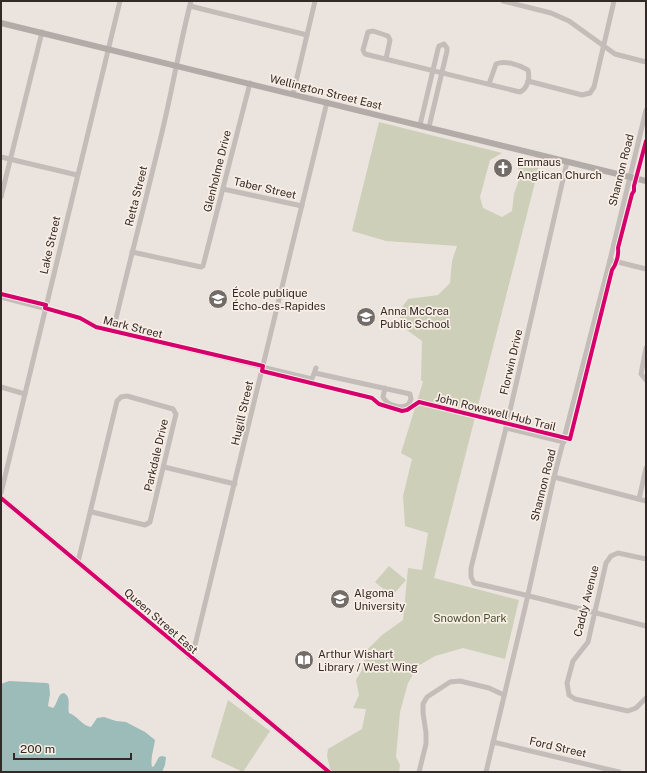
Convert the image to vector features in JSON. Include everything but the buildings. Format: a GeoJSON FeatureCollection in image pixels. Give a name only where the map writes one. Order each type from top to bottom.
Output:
{"type":"FeatureCollection","features":[{"type":"Feature","properties":{"kind":"main road","name":"Wellington Street East"},"geometry":{"type":"LineString","coordinates":[[1,22],[646,181]]}},
{"type":"Feature","properties":{"kind":"main road","name":"Queen Street East"},"geometry":{"type":"LineString","coordinates":[[1,498],[328,772]]}},
{"type":"Feature","properties":{"kind":"street","name":"Lake Street"},"geometry":{"type":"LineString","coordinates":[[1,493],[120,1]]}},
{"type":"Feature","properties":{"kind":"street"},"geometry":{"type":"LineString","coordinates":[[293,94],[315,1]]}},
{"type":"Feature","properties":{"kind":"street"},"geometry":{"type":"LineString","coordinates":[[503,1],[513,2],[563,18],[615,54],[646,62]]}},
{"type":"Feature","properties":{"kind":"street"},"geometry":{"type":"LineString","coordinates":[[528,81],[582,95],[590,93],[594,87],[614,1]]}},
{"type":"Feature","properties":{"kind":"street"},"geometry":{"type":"LineString","coordinates":[[190,3],[307,35]]}},
{"type":"Feature","properties":{"kind":"street","name":"Retta Street"},"geometry":{"type":"LineString","coordinates":[[113,331],[163,129],[177,65],[178,52],[190,3]]}},
{"type":"Feature","properties":{"kind":"street"},"geometry":{"type":"LineString","coordinates":[[386,59],[390,40],[388,36],[373,31],[368,32],[363,50],[365,54],[520,92],[524,90],[530,74],[528,70],[523,67],[501,62],[496,64],[489,84]]}},
{"type":"Feature","properties":{"kind":"street"},"geometry":{"type":"LineString","coordinates":[[1,198],[42,32]]}},
{"type":"Feature","properties":{"kind":"street"},"geometry":{"type":"LineString","coordinates":[[420,125],[439,46],[444,44],[446,45],[447,51],[429,127]]}},
{"type":"Feature","properties":{"kind":"street","name":"Glenholme Drive"},"geometry":{"type":"LineString","coordinates":[[132,252],[201,267],[204,263],[250,83]]}},
{"type":"Feature","properties":{"kind":"street","name":"Hugill Street"},"geometry":{"type":"LineString","coordinates":[[189,657],[194,650],[327,102]]}},
{"type":"Feature","properties":{"kind":"street","name":"Shannon Road"},"geometry":{"type":"LineString","coordinates":[[486,772],[554,477],[610,260],[646,110]]}},
{"type":"Feature","properties":{"kind":"street"},"geometry":{"type":"LineString","coordinates":[[1,157],[77,176]]}},
{"type":"Feature","properties":{"kind":"street","name":"Florwin Drive"},"geometry":{"type":"LineString","coordinates":[[527,595],[474,583],[471,577],[471,568],[506,428],[568,162]]}},
{"type":"Feature","properties":{"kind":"street","name":"Taber Street"},"geometry":{"type":"LineString","coordinates":[[223,189],[302,206]]}},
{"type":"Feature","properties":{"kind":"street"},"geometry":{"type":"LineString","coordinates":[[610,260],[646,269]]}},
{"type":"Feature","properties":{"kind":"street","name":"Mark Street"},"geometry":{"type":"LineString","coordinates":[[1,297],[80,318],[96,327],[312,379],[316,371],[385,388]]}},
{"type":"Feature","properties":{"kind":"street"},"geometry":{"type":"LineString","coordinates":[[646,348],[641,374],[646,380]]}},
{"type":"Feature","properties":{"kind":"street"},"geometry":{"type":"LineString","coordinates":[[1,387],[25,394]]}},
{"type":"Feature","properties":{"kind":"street"},"geometry":{"type":"LineString","coordinates":[[385,388],[410,394],[411,399],[409,404],[402,407],[386,402],[383,397],[385,388]]}},
{"type":"Feature","properties":{"kind":"street","name":"Parkdale Drive"},"geometry":{"type":"LineString","coordinates":[[78,562],[92,512],[117,401],[121,397],[127,396],[173,409],[176,414],[150,522],[146,525],[92,512]]}},
{"type":"Feature","properties":{"kind":"street"},"geometry":{"type":"LineString","coordinates":[[506,428],[564,442]]}},
{"type":"Feature","properties":{"kind":"street"},"geometry":{"type":"LineString","coordinates":[[164,467],[235,484]]}},
{"type":"Feature","properties":{"kind":"street"},"geometry":{"type":"LineString","coordinates":[[639,499],[646,468]]}},
{"type":"Feature","properties":{"kind":"street"},"geometry":{"type":"LineString","coordinates":[[554,477],[646,501]]}},
{"type":"Feature","properties":{"kind":"street","name":"Caddy Avenue"},"geometry":{"type":"LineString","coordinates":[[646,560],[618,553],[611,556],[606,563],[588,642],[572,665],[567,687],[569,695],[579,700],[628,711],[636,708],[646,698]]}},
{"type":"Feature","properties":{"kind":"street"},"geometry":{"type":"LineString","coordinates":[[527,595],[646,626]]}},
{"type":"Feature","properties":{"kind":"street"},"geometry":{"type":"LineString","coordinates":[[419,772],[426,744],[423,704],[427,697],[450,682],[460,681],[489,688],[504,695]]}},
{"type":"Feature","properties":{"kind":"street","name":"Ford Street"},"geometry":{"type":"LineString","coordinates":[[493,742],[619,772]]}},
{"type":"Feature","properties":{"kind":"green space","name":"Snowdon Park"},"geometry":{"type":"Polygon","coordinates":[[[379,122],[502,153],[490,160],[480,197],[483,208],[502,217],[512,211],[514,194],[520,177],[516,157],[540,163],[434,578],[519,600],[505,659],[463,648],[435,656],[418,666],[408,683],[400,712],[396,757],[400,765],[399,772],[331,772],[327,756],[328,749],[362,729],[366,709],[353,708],[359,695],[356,680],[362,670],[366,651],[382,635],[403,620],[408,568],[422,570],[428,533],[405,526],[403,496],[412,459],[401,453],[423,382],[421,380],[422,341],[400,325],[400,310],[408,299],[438,295],[450,283],[452,261],[457,246],[386,241],[352,231],[379,122]]]}},
{"type":"Feature","properties":{"kind":"green space"},"geometry":{"type":"Polygon","coordinates":[[[389,566],[406,580],[392,596],[375,582],[389,566]]]}},
{"type":"Feature","properties":{"kind":"green space"},"geometry":{"type":"Polygon","coordinates":[[[228,700],[270,731],[243,772],[211,757],[228,700]]]}},
{"type":"Feature","properties":{"kind":"water"},"geometry":{"type":"Polygon","coordinates":[[[9,681],[49,684],[50,694],[48,706],[53,708],[61,694],[64,693],[69,700],[69,713],[88,726],[91,727],[97,718],[104,717],[116,721],[126,722],[145,732],[155,740],[152,767],[159,757],[166,757],[162,772],[1,772],[1,684],[9,681]]]}},
{"type":"Feature","properties":{"kind":"cycle path","name":"John Rowswell Hub Trail"},"geometry":{"type":"LineString","coordinates":[[1,294],[46,305],[45,308],[80,318],[96,327],[263,366],[262,371],[372,398],[379,404],[402,411],[407,410],[419,402],[570,439],[612,270],[617,260],[618,248],[646,141]]}},
{"type":"Feature","properties":{"kind":"cycle path"},"geometry":{"type":"LineString","coordinates":[[1,498],[329,772]]}},
{"type":"Feature","properties":{"kind":"place","name":"Emmaus Anglican Church"},"geometry":{"type":"Point","coordinates":[503,168]}},
{"type":"Feature","properties":{"kind":"place","name":"École publique Écho-des-Rapides"},"geometry":{"type":"Point","coordinates":[218,299]}},
{"type":"Feature","properties":{"kind":"place","name":"Anna McCrea Public School"},"geometry":{"type":"Point","coordinates":[366,317]}},
{"type":"Feature","properties":{"kind":"place","name":"Algoma University"},"geometry":{"type":"Point","coordinates":[340,599]}},
{"type":"Feature","properties":{"kind":"place","name":"Arthur Wishart Library / West Wing"},"geometry":{"type":"Point","coordinates":[304,660]}}]}
